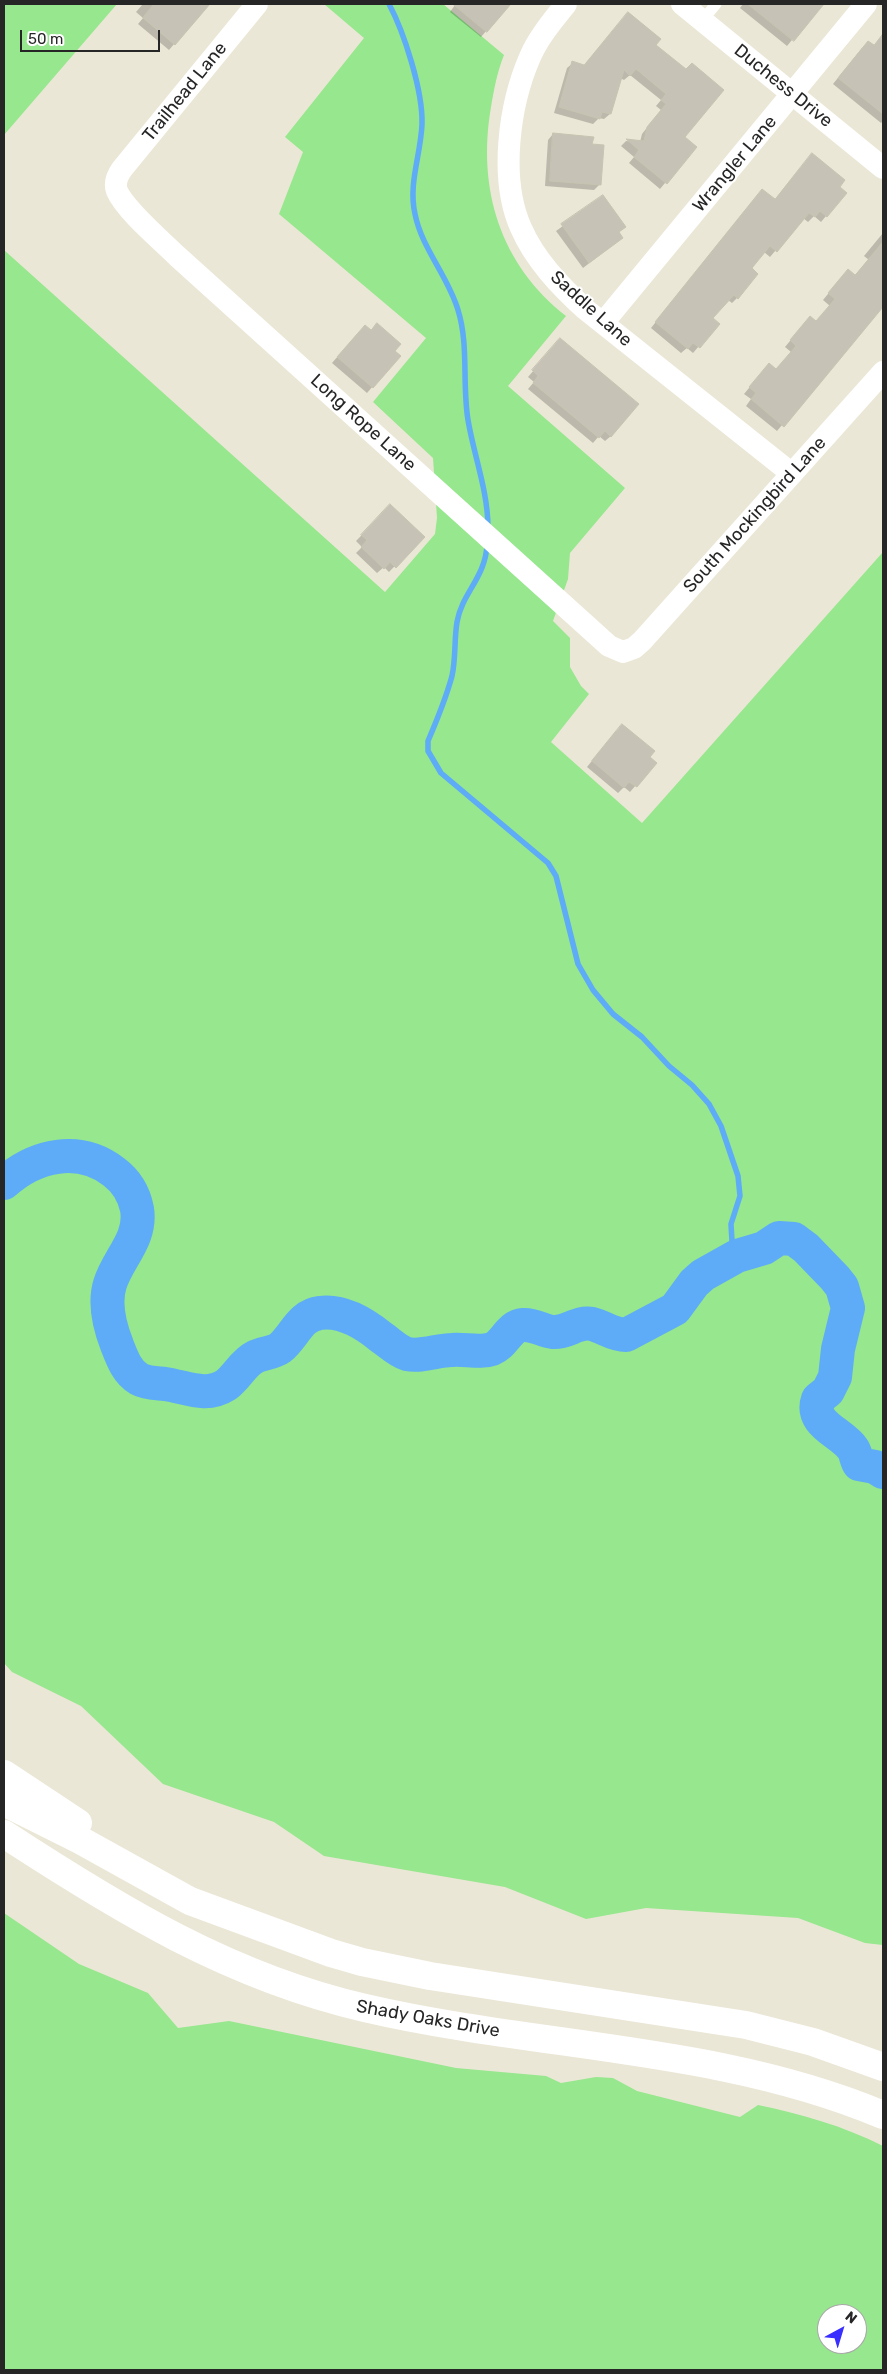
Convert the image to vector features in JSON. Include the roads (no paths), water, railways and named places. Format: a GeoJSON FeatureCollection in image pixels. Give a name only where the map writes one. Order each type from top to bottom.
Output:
{"type":"FeatureCollection","features":[{"type":"Feature","properties":{"kind":"street","name":"Trailhead Lane"},"geometry":{"type":"LineString","coordinates":[[116,183],[122,169],[258,4]]}},
{"type":"Feature","properties":{"kind":"street","name":"Saddle Lane"},"geometry":{"type":"LineString","coordinates":[[566,4],[542,36],[522,77],[515,99],[511,125],[510,178],[513,203],[521,228],[535,254],[569,294],[791,473]]}},
{"type":"Feature","properties":{"kind":"street","name":"Duchess Drive"},"geometry":{"type":"LineString","coordinates":[[682,4],[709,12],[793,94],[883,167]]}},
{"type":"Feature","properties":{"kind":"street","name":"Wrangler Lane"},"geometry":{"type":"LineString","coordinates":[[603,323],[866,4]]}},
{"type":"Feature","properties":{"kind":"street","name":"Long Rope Lane"},"geometry":{"type":"LineString","coordinates":[[116,183],[121,198],[177,256],[609,646],[623,652]]}},
{"type":"Feature","properties":{"kind":"street","name":"South Mockingbird Lane"},"geometry":{"type":"LineString","coordinates":[[623,652],[634,648],[642,641],[883,372]]}},
{"type":"Feature","properties":{"kind":"street"},"geometry":{"type":"LineString","coordinates":[[4,1774],[109,1843],[245,1922]]}},
{"type":"Feature","properties":{"kind":"street"},"geometry":{"type":"LineString","coordinates":[[4,1802],[80,1840],[190,1901],[362,1962],[430,1976],[746,2025],[836,2050],[883,2067]]}},
{"type":"Feature","properties":{"kind":"street","name":"Shady Oaks Drive"},"geometry":{"type":"LineString","coordinates":[[4,1834],[133,1915],[178,1940],[223,1962],[332,2000],[399,2016],[736,2069],[802,2085],[883,2115]]}},
{"type":"Feature","properties":{"kind":"waterway"},"geometry":{"type":"LineString","coordinates":[[389,4],[401,30],[412,62],[421,111],[421,135],[413,192],[415,214],[423,239],[454,298],[458,310],[463,337],[466,406],[486,501],[488,528]]}},
{"type":"Feature","properties":{"kind":"waterway"},"geometry":{"type":"LineString","coordinates":[[487,544],[483,566],[464,602],[457,622],[452,676],[428,741],[428,751],[441,773],[548,863],[556,876],[578,964],[593,990],[613,1014],[642,1037],[709,1104],[721,1126],[738,1176],[740,1196],[731,1224],[732,1241],[737,1256]]}},
{"type":"Feature","properties":{"kind":"waterway"},"geometry":{"type":"LineString","coordinates":[[4,1183],[16,1173],[43,1160],[72,1156],[86,1158],[100,1164],[122,1179],[134,1198],[138,1220],[133,1239],[114,1275],[108,1291],[109,1315],[117,1345],[128,1369],[139,1379],[203,1391],[211,1391],[226,1385],[243,1366],[258,1356],[280,1348],[302,1322],[320,1313],[337,1314],[353,1319],[368,1327],[400,1351],[413,1355],[447,1350],[483,1351],[492,1349],[514,1328],[523,1325],[558,1332],[582,1324],[592,1324],[617,1334],[626,1335],[675,1309],[694,1283],[703,1275],[737,1256],[764,1248],[779,1238],[794,1239],[806,1248],[835,1278],[842,1287],[848,1308],[838,1349],[835,1377],[828,1391],[818,1399],[816,1408],[818,1415],[822,1422],[848,1443],[853,1449],[859,1464],[875,1467],[883,1472]]}}]}
